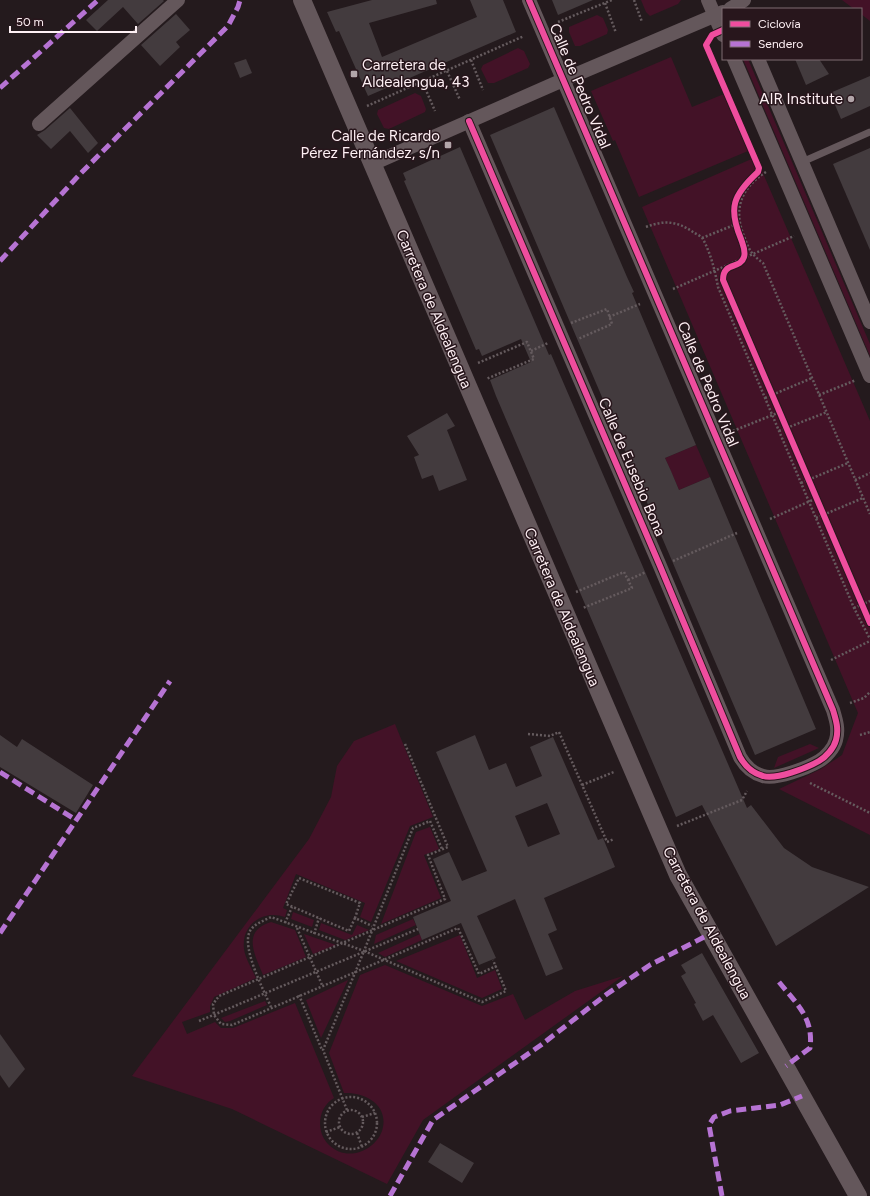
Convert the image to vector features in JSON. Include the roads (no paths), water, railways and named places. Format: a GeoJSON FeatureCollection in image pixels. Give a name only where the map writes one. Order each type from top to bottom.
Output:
{"type":"FeatureCollection","features":[{"type":"Feature","properties":{"kind":"street"},"geometry":{"type":"LineString","coordinates":[[39,124],[178,0]]}},
{"type":"Feature","properties":{"kind":"street","name":"Carretera de Aldealengua"},"geometry":{"type":"LineString","coordinates":[[302,0],[678,875],[858,1196]]}},
{"type":"Feature","properties":{"kind":"street","name":"Calle de Pedro Vidal"},"geometry":{"type":"LineString","coordinates":[[529,0],[833,710],[838,724],[834,744],[819,761],[804,767]]}},
{"type":"Feature","properties":{"kind":"street"},"geometry":{"type":"LineString","coordinates":[[708,0],[731,8]]}},
{"type":"Feature","properties":{"kind":"street"},"geometry":{"type":"LineString","coordinates":[[372,164],[722,12]]}},
{"type":"Feature","properties":{"kind":"street"},"geometry":{"type":"LineString","coordinates":[[734,60],[870,376]]}},
{"type":"Feature","properties":{"kind":"street"},"geometry":{"type":"LineString","coordinates":[[758,60],[870,322]]}},
{"type":"Feature","properties":{"kind":"street","name":"Calle de Eusebio Bona"},"geometry":{"type":"LineString","coordinates":[[469,121],[654,552],[740,757],[745,765],[754,772],[763,776],[770,777],[804,767]]}},
{"type":"Feature","properties":{"kind":"lane"},"geometry":{"type":"LineString","coordinates":[[802,162],[870,132]]}},
{"type":"Feature","properties":{"kind":"place","name":"Carretera de Aldealengua, 43"},"geometry":{"type":"Point","coordinates":[354,74]}},
{"type":"Feature","properties":{"kind":"place","name":"AIR Institute"},"geometry":{"type":"Point","coordinates":[851,99]}},
{"type":"Feature","properties":{"kind":"place","name":"Calle de Ricardo Pérez Fernández, s/n"},"geometry":{"type":"Point","coordinates":[448,145]}}]}
